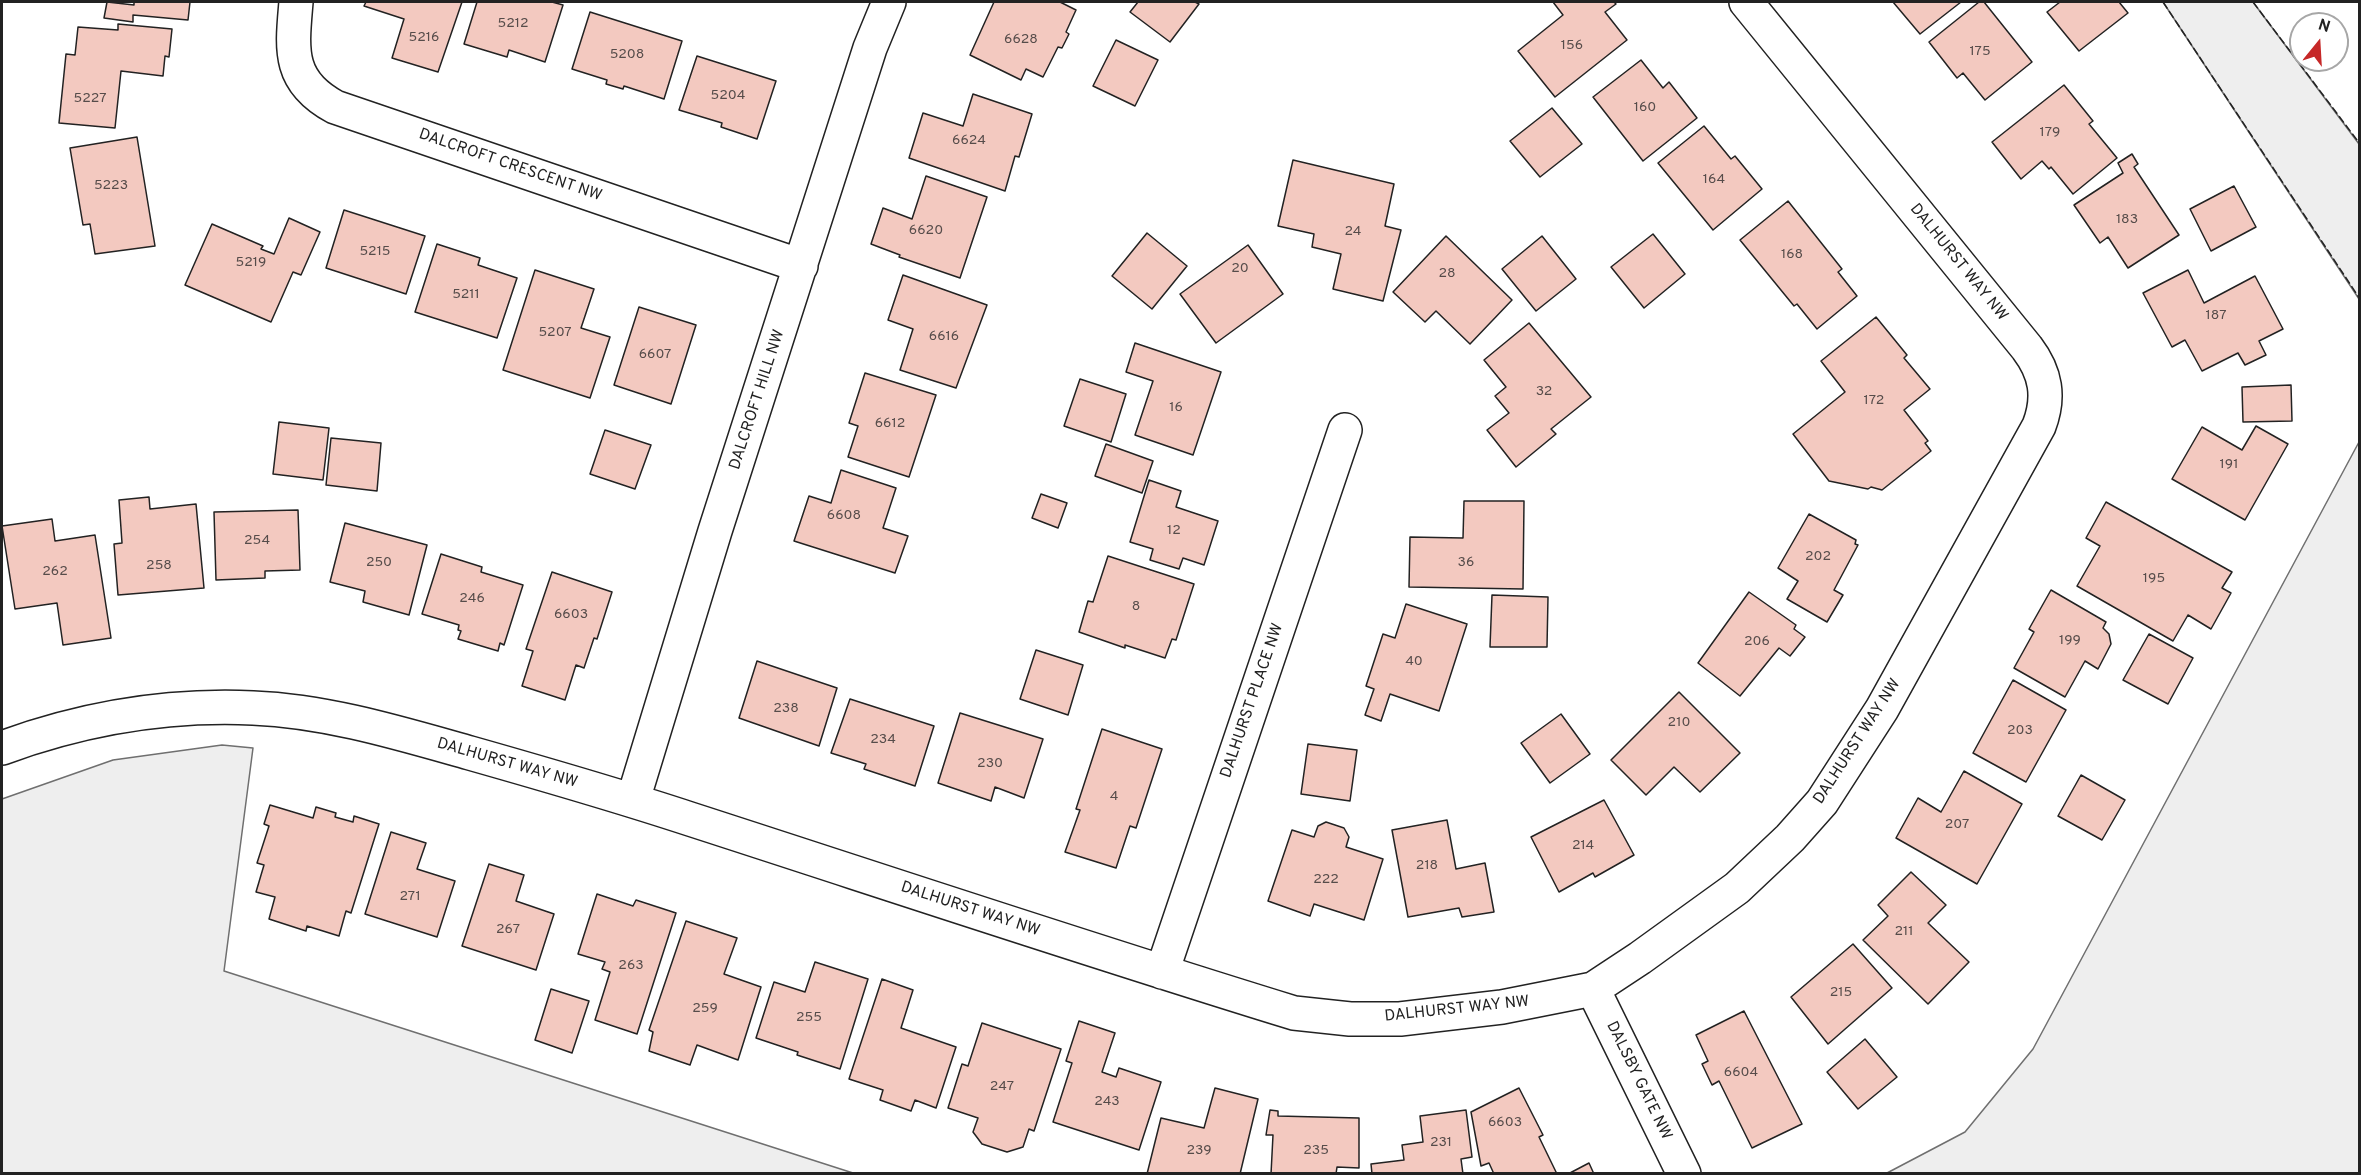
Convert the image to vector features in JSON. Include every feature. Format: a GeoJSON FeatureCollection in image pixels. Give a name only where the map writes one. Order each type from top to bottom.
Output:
{"type":"FeatureCollection","features":[{"type":"Feature","properties":{"kind":"street","name":"DALCROFT CRESCENT NW"},"geometry":{"type":"LineString","coordinates":[[296,2],[292,47],[294,61],[299,74],[321,99],[335,106],[801,266]]}},
{"type":"Feature","properties":{"kind":"street","name":"DALCROFT HILL NW"},"geometry":{"type":"LineString","coordinates":[[633,800],[870,48],[889,2]]}},
{"type":"Feature","properties":{"kind":"street","name":"DALHURST WAY NW"},"geometry":{"type":"LineString","coordinates":[[2,748],[95,719],[150,711],[253,708],[320,714],[417,738],[633,800],[1294,1013],[1350,1019],[1400,1019],[1502,1007],[1593,989],[1649,952],[1737,888],[1790,838],[1822,801],[1882,709],[2038,426],[2046,399],[2045,380],[2038,363],[2027,348],[1746,2]]}},
{"type":"Feature","properties":{"kind":"street","name":"DALHURST PLACE NW"},"geometry":{"type":"LineString","coordinates":[[1161,972],[1345,430]]}},
{"type":"Feature","properties":{"kind":"street","name":"DALSBY GATE NW"},"geometry":{"type":"LineString","coordinates":[[1593,989],[1684,1173]]}},
{"type":"Feature","properties":{"kind":"shaded area"},"geometry":{"type":"Polygon","coordinates":[[[2163,2],[2253,2],[2289,50],[2289,72],[2305,72],[2359,144],[2359,299],[2163,2]]]}},
{"type":"Feature","properties":{"kind":"shaded area"},"geometry":{"type":"Polygon","coordinates":[[[2359,442],[2359,1173],[1887,1173],[1965,1132],[2033,1049],[2359,442]]]}},
{"type":"Feature","properties":{"kind":"shaded area"},"geometry":{"type":"Polygon","coordinates":[[[222,745],[253,748],[224,971],[853,1173],[2,1173],[2,799],[113,760],[222,745]]]}},
{"type":"Feature","properties":{"kind":"building"},"geometry":{"type":"Polygon","coordinates":[[[107,2],[134,5],[134,2],[190,2],[188,20],[133,15],[133,22],[104,18],[107,2]]]}},
{"type":"Feature","properties":{"kind":"building"},"geometry":{"type":"Polygon","coordinates":[[[366,2],[462,2],[438,72],[392,58],[404,19],[364,6],[366,2]]]}},
{"type":"Feature","properties":{"kind":"building"},"geometry":{"type":"Polygon","coordinates":[[[477,2],[552,2],[563,5],[545,62],[509,50],[507,57],[464,44],[477,2]]]}},
{"type":"Feature","properties":{"kind":"building"},"geometry":{"type":"Polygon","coordinates":[[[994,2],[1060,2],[1076,10],[1066,32],[1069,34],[1062,48],[1058,47],[1043,77],[1026,69],[1021,80],[970,55],[994,2]]]}},
{"type":"Feature","properties":{"kind":"building"},"geometry":{"type":"Polygon","coordinates":[[[1138,2],[1195,2],[1199,4],[1170,42],[1130,12],[1138,2]]]}},
{"type":"Feature","properties":{"kind":"building"},"geometry":{"type":"Polygon","coordinates":[[[1553,2],[1614,2],[1616,4],[1605,12],[1627,40],[1555,97],[1518,51],[1563,15],[1553,2]]]}},
{"type":"Feature","properties":{"kind":"building"},"geometry":{"type":"Polygon","coordinates":[[[1893,2],[1961,2],[1920,34],[1893,2]]]}},
{"type":"Feature","properties":{"kind":"building"},"geometry":{"type":"Polygon","coordinates":[[[1979,2],[1984,2],[2032,62],[1985,100],[1963,73],[1957,78],[1929,42],[1979,2]]]}},
{"type":"Feature","properties":{"kind":"building"},"geometry":{"type":"Polygon","coordinates":[[[2060,2],[2119,2],[2128,13],[2079,51],[2047,12],[2060,2]]]}},
{"type":"Feature","properties":{"kind":"building"},"geometry":{"type":"Polygon","coordinates":[[[590,12],[682,41],[664,99],[624,86],[623,89],[606,84],[607,80],[572,69],[590,12]]]}},
{"type":"Feature","properties":{"kind":"building"},"geometry":{"type":"Polygon","coordinates":[[[118,24],[172,29],[169,57],[165,56],[163,76],[121,71],[115,128],[59,123],[66,54],[75,55],[78,27],[118,30],[118,24]]]}},
{"type":"Feature","properties":{"kind":"building"},"geometry":{"type":"Polygon","coordinates":[[[1116,40],[1158,60],[1135,106],[1093,86],[1116,40]]]}},
{"type":"Feature","properties":{"kind":"building"},"geometry":{"type":"Polygon","coordinates":[[[697,56],[776,81],[757,139],[721,127],[722,123],[679,110],[697,56]]]}},
{"type":"Feature","properties":{"kind":"building"},"geometry":{"type":"Polygon","coordinates":[[[1641,60],[1663,88],[1669,82],[1697,118],[1643,161],[1593,97],[1641,60]]]}},
{"type":"Feature","properties":{"kind":"building"},"geometry":{"type":"Polygon","coordinates":[[[2064,85],[2093,121],[2089,124],[2117,158],[2073,194],[2051,167],[2049,169],[2042,161],[2021,179],[1992,142],[2064,85]]]}},
{"type":"Feature","properties":{"kind":"building"},"geometry":{"type":"Polygon","coordinates":[[[973,94],[1032,114],[1019,157],[1015,156],[1005,191],[909,158],[923,113],[963,126],[973,94]]]}},
{"type":"Feature","properties":{"kind":"building"},"geometry":{"type":"Polygon","coordinates":[[[1552,108],[1582,144],[1540,177],[1510,141],[1552,108]]]}},
{"type":"Feature","properties":{"kind":"building"},"geometry":{"type":"Polygon","coordinates":[[[1704,126],[1731,159],[1735,156],[1762,189],[1713,230],[1658,163],[1704,126]]]}},
{"type":"Feature","properties":{"kind":"building"},"geometry":{"type":"Polygon","coordinates":[[[137,137],[155,246],[95,254],[90,224],[83,225],[70,148],[137,137]]]}},
{"type":"Feature","properties":{"kind":"building"},"geometry":{"type":"Polygon","coordinates":[[[2132,154],[2138,164],[2134,167],[2179,235],[2128,268],[2108,237],[2100,243],[2074,205],[2123,173],[2118,163],[2132,154]]]}},
{"type":"Feature","properties":{"kind":"building"},"geometry":{"type":"Polygon","coordinates":[[[1293,160],[1394,184],[1385,226],[1401,230],[1383,301],[1333,289],[1341,254],[1312,247],[1314,234],[1278,226],[1293,160]]]}},
{"type":"Feature","properties":{"kind":"building"},"geometry":{"type":"Polygon","coordinates":[[[926,176],[987,197],[960,278],[899,257],[900,255],[871,244],[883,208],[912,219],[926,176]]]}},
{"type":"Feature","properties":{"kind":"building"},"geometry":{"type":"Polygon","coordinates":[[[2234,186],[2256,227],[2211,251],[2190,209],[2234,186]]]}},
{"type":"Feature","properties":{"kind":"building"},"geometry":{"type":"Polygon","coordinates":[[[1788,201],[1842,269],[1838,272],[1857,296],[1817,329],[1797,304],[1794,306],[1740,240],[1788,201]]]}},
{"type":"Feature","properties":{"kind":"building"},"geometry":{"type":"Polygon","coordinates":[[[344,210],[425,236],[406,294],[326,268],[344,210]]]}},
{"type":"Feature","properties":{"kind":"building"},"geometry":{"type":"Polygon","coordinates":[[[289,218],[320,232],[301,275],[293,272],[271,322],[185,285],[212,224],[263,246],[261,249],[274,254],[289,218]]]}},
{"type":"Feature","properties":{"kind":"building"},"geometry":{"type":"Polygon","coordinates":[[[1147,233],[1187,266],[1152,309],[1112,276],[1147,233]]]}},
{"type":"Feature","properties":{"kind":"building"},"geometry":{"type":"Polygon","coordinates":[[[1653,234],[1685,274],[1644,308],[1611,267],[1653,234]]]}},
{"type":"Feature","properties":{"kind":"building"},"geometry":{"type":"Polygon","coordinates":[[[1446,236],[1512,300],[1470,344],[1436,311],[1425,322],[1393,292],[1446,236]]]}},
{"type":"Feature","properties":{"kind":"building"},"geometry":{"type":"Polygon","coordinates":[[[1542,236],[1576,279],[1536,311],[1502,269],[1542,236]]]}},
{"type":"Feature","properties":{"kind":"building"},"geometry":{"type":"Polygon","coordinates":[[[437,244],[480,258],[478,265],[517,278],[497,338],[415,312],[437,244]]]}},
{"type":"Feature","properties":{"kind":"building"},"geometry":{"type":"Polygon","coordinates":[[[1248,245],[1283,294],[1216,343],[1180,294],[1248,245]]]}},
{"type":"Feature","properties":{"kind":"building"},"geometry":{"type":"Polygon","coordinates":[[[535,270],[594,289],[581,328],[610,337],[590,398],[503,370],[535,270]]]}},
{"type":"Feature","properties":{"kind":"building"},"geometry":{"type":"Polygon","coordinates":[[[2188,270],[2204,303],[2255,276],[2283,329],[2259,341],[2266,355],[2245,365],[2238,353],[2202,371],[2185,340],[2172,347],[2143,293],[2188,270]]]}},
{"type":"Feature","properties":{"kind":"building"},"geometry":{"type":"Polygon","coordinates":[[[903,275],[987,305],[956,388],[900,370],[913,329],[888,320],[903,275]]]}},
{"type":"Feature","properties":{"kind":"building"},"geometry":{"type":"Polygon","coordinates":[[[639,307],[696,325],[671,404],[614,385],[639,307]]]}},
{"type":"Feature","properties":{"kind":"building"},"geometry":{"type":"Polygon","coordinates":[[[1876,317],[1907,355],[1904,358],[1930,389],[1904,410],[1928,441],[1925,443],[1931,451],[1882,490],[1829,481],[1793,434],[1845,392],[1821,361],[1876,317]]]}},
{"type":"Feature","properties":{"kind":"building"},"geometry":{"type":"Polygon","coordinates":[[[1529,323],[1591,397],[1551,429],[1556,434],[1516,467],[1487,430],[1509,413],[1495,396],[1506,387],[1484,360],[1529,323]]]}},
{"type":"Feature","properties":{"kind":"building"},"geometry":{"type":"Polygon","coordinates":[[[1135,343],[1221,372],[1193,455],[1135,435],[1153,381],[1126,372],[1135,343]]]}},
{"type":"Feature","properties":{"kind":"building"},"geometry":{"type":"Polygon","coordinates":[[[865,373],[936,395],[909,477],[848,457],[858,426],[849,423],[865,373]]]}},
{"type":"Feature","properties":{"kind":"building"},"geometry":{"type":"Polygon","coordinates":[[[1080,379],[1126,394],[1111,442],[1064,426],[1080,379]]]}},
{"type":"Feature","properties":{"kind":"building"},"geometry":{"type":"Polygon","coordinates":[[[2291,385],[2292,421],[2243,422],[2242,387],[2291,385]]]}},
{"type":"Feature","properties":{"kind":"building"},"geometry":{"type":"Polygon","coordinates":[[[279,422],[329,428],[323,480],[273,474],[279,422]]]}},
{"type":"Feature","properties":{"kind":"building"},"geometry":{"type":"Polygon","coordinates":[[[2256,426],[2288,444],[2245,520],[2172,479],[2202,427],[2242,450],[2256,426]]]}},
{"type":"Feature","properties":{"kind":"building"},"geometry":{"type":"Polygon","coordinates":[[[605,430],[651,445],[635,489],[590,474],[605,430]]]}},
{"type":"Feature","properties":{"kind":"building"},"geometry":{"type":"Polygon","coordinates":[[[331,438],[381,443],[377,491],[326,485],[331,438]]]}},
{"type":"Feature","properties":{"kind":"building"},"geometry":{"type":"Polygon","coordinates":[[[1106,444],[1153,461],[1142,493],[1095,476],[1106,444]]]}},
{"type":"Feature","properties":{"kind":"building"},"geometry":{"type":"Polygon","coordinates":[[[841,470],[896,488],[883,528],[908,536],[895,573],[794,541],[809,496],[831,503],[841,470]]]}},
{"type":"Feature","properties":{"kind":"building"},"geometry":{"type":"Polygon","coordinates":[[[1149,480],[1181,491],[1176,507],[1218,521],[1204,565],[1183,558],[1179,569],[1150,560],[1153,549],[1130,542],[1149,480]]]}},
{"type":"Feature","properties":{"kind":"building"},"geometry":{"type":"Polygon","coordinates":[[[1041,494],[1067,503],[1058,528],[1032,518],[1041,494]]]}},
{"type":"Feature","properties":{"kind":"building"},"geometry":{"type":"Polygon","coordinates":[[[149,497],[150,509],[196,504],[204,588],[118,595],[114,544],[122,543],[119,500],[149,497]]]}},
{"type":"Feature","properties":{"kind":"building"},"geometry":{"type":"Polygon","coordinates":[[[1464,501],[1524,501],[1523,589],[1409,587],[1410,537],[1463,538],[1464,501]]]}},
{"type":"Feature","properties":{"kind":"building"},"geometry":{"type":"Polygon","coordinates":[[[2106,502],[2232,572],[2222,588],[2231,593],[2211,629],[2188,615],[2173,641],[2077,586],[2100,546],[2086,538],[2106,502]]]}},
{"type":"Feature","properties":{"kind":"building"},"geometry":{"type":"Polygon","coordinates":[[[298,510],[300,570],[265,571],[265,578],[216,580],[214,512],[298,510]]]}},
{"type":"Feature","properties":{"kind":"building"},"geometry":{"type":"Polygon","coordinates":[[[1809,514],[1856,540],[1855,544],[1858,545],[1834,590],[1843,595],[1827,622],[1787,599],[1798,581],[1778,568],[1809,514]]]}},
{"type":"Feature","properties":{"kind":"building"},"geometry":{"type":"Polygon","coordinates":[[[52,519],[55,541],[95,535],[111,638],[63,645],[57,603],[15,609],[2,526],[52,519]]]}},
{"type":"Feature","properties":{"kind":"building"},"geometry":{"type":"Polygon","coordinates":[[[345,523],[427,545],[409,615],[363,602],[365,591],[330,582],[345,523]]]}},
{"type":"Feature","properties":{"kind":"building"},"geometry":{"type":"Polygon","coordinates":[[[441,554],[482,567],[481,572],[523,585],[504,645],[500,643],[498,651],[458,639],[461,631],[458,630],[459,625],[422,614],[441,554]]]}},
{"type":"Feature","properties":{"kind":"building"},"geometry":{"type":"Polygon","coordinates":[[[1108,556],[1194,584],[1176,640],[1172,639],[1165,658],[1125,645],[1125,648],[1079,632],[1088,601],[1093,602],[1108,556]]]}},
{"type":"Feature","properties":{"kind":"building"},"geometry":{"type":"Polygon","coordinates":[[[552,572],[612,592],[597,639],[594,638],[584,668],[576,665],[565,700],[522,686],[533,651],[526,649],[552,572]]]}},
{"type":"Feature","properties":{"kind":"building"},"geometry":{"type":"Polygon","coordinates":[[[2051,590],[2106,622],[2103,628],[2109,634],[2111,644],[2098,669],[2085,661],[2065,697],[2014,668],[2034,632],[2029,629],[2051,590]]]}},
{"type":"Feature","properties":{"kind":"building"},"geometry":{"type":"Polygon","coordinates":[[[1749,592],[1796,625],[1794,629],[1805,637],[1790,656],[1779,648],[1740,696],[1698,663],[1749,592]]]}},
{"type":"Feature","properties":{"kind":"building"},"geometry":{"type":"Polygon","coordinates":[[[1492,595],[1548,597],[1547,647],[1490,647],[1492,595]]]}},
{"type":"Feature","properties":{"kind":"building"},"geometry":{"type":"Polygon","coordinates":[[[1406,604],[1467,624],[1439,711],[1390,694],[1381,721],[1365,715],[1374,689],[1366,686],[1383,634],[1395,638],[1406,604]]]}},
{"type":"Feature","properties":{"kind":"building"},"geometry":{"type":"Polygon","coordinates":[[[2149,634],[2193,658],[2168,704],[2123,680],[2149,634]]]}},
{"type":"Feature","properties":{"kind":"building"},"geometry":{"type":"Polygon","coordinates":[[[1036,650],[1083,665],[1068,715],[1020,699],[1036,650]]]}},
{"type":"Feature","properties":{"kind":"building"},"geometry":{"type":"Polygon","coordinates":[[[757,661],[837,688],[819,746],[739,718],[757,661]]]}},
{"type":"Feature","properties":{"kind":"building"},"geometry":{"type":"Polygon","coordinates":[[[2013,680],[2066,710],[2026,782],[1973,753],[2013,680]]]}},
{"type":"Feature","properties":{"kind":"building"},"geometry":{"type":"Polygon","coordinates":[[[1679,692],[1740,753],[1700,792],[1674,767],[1646,795],[1611,760],[1679,692]]]}},
{"type":"Feature","properties":{"kind":"building"},"geometry":{"type":"Polygon","coordinates":[[[850,699],[934,726],[915,786],[864,769],[866,764],[831,753],[850,699]]]}},
{"type":"Feature","properties":{"kind":"building"},"geometry":{"type":"Polygon","coordinates":[[[960,713],[1043,739],[1024,798],[995,787],[991,801],[938,783],[960,713]]]}},
{"type":"Feature","properties":{"kind":"building"},"geometry":{"type":"Polygon","coordinates":[[[1561,714],[1590,754],[1550,783],[1521,743],[1561,714]]]}},
{"type":"Feature","properties":{"kind":"building"},"geometry":{"type":"Polygon","coordinates":[[[1102,729],[1162,749],[1136,828],[1130,826],[1116,868],[1065,852],[1080,810],[1076,809],[1102,729]]]}},
{"type":"Feature","properties":{"kind":"building"},"geometry":{"type":"Polygon","coordinates":[[[1308,744],[1357,750],[1350,801],[1301,794],[1308,744]]]}},
{"type":"Feature","properties":{"kind":"building"},"geometry":{"type":"Polygon","coordinates":[[[1964,771],[2022,804],[1977,884],[1896,838],[1918,798],[1941,812],[1964,771]]]}},
{"type":"Feature","properties":{"kind":"building"},"geometry":{"type":"Polygon","coordinates":[[[2081,775],[2125,800],[2102,840],[2058,816],[2081,775]]]}},
{"type":"Feature","properties":{"kind":"building"},"geometry":{"type":"Polygon","coordinates":[[[1604,800],[1634,855],[1595,877],[1593,873],[1559,892],[1531,837],[1604,800]]]}},
{"type":"Feature","properties":{"kind":"building"},"geometry":{"type":"Polygon","coordinates":[[[270,805],[313,818],[316,807],[336,813],[335,817],[353,822],[354,816],[379,824],[351,913],[346,911],[339,936],[307,926],[306,931],[269,919],[275,897],[256,892],[264,865],[257,863],[269,826],[264,824],[270,805]]]}},
{"type":"Feature","properties":{"kind":"building"},"geometry":{"type":"Polygon","coordinates":[[[1447,820],[1456,869],[1485,863],[1494,912],[1462,917],[1459,908],[1408,917],[1392,830],[1447,820]]]}},
{"type":"Feature","properties":{"kind":"building"},"geometry":{"type":"Polygon","coordinates":[[[1326,822],[1344,828],[1349,837],[1346,847],[1383,859],[1364,920],[1314,904],[1310,916],[1268,901],[1292,830],[1314,837],[1318,826],[1326,822]]]}},
{"type":"Feature","properties":{"kind":"building"},"geometry":{"type":"Polygon","coordinates":[[[391,832],[426,843],[417,869],[455,881],[437,937],[365,914],[391,832]]]}},
{"type":"Feature","properties":{"kind":"building"},"geometry":{"type":"Polygon","coordinates":[[[489,864],[524,875],[516,901],[554,914],[536,970],[462,946],[489,864]]]}},
{"type":"Feature","properties":{"kind":"building"},"geometry":{"type":"Polygon","coordinates":[[[1911,872],[1946,905],[1928,923],[1969,962],[1928,1004],[1863,940],[1888,916],[1878,905],[1911,872]]]}},
{"type":"Feature","properties":{"kind":"building"},"geometry":{"type":"Polygon","coordinates":[[[597,894],[633,906],[636,900],[676,913],[637,1034],[595,1020],[610,972],[602,969],[605,962],[578,954],[597,894]]]}},
{"type":"Feature","properties":{"kind":"building"},"geometry":{"type":"Polygon","coordinates":[[[686,921],[737,938],[724,974],[761,987],[738,1060],[697,1045],[690,1065],[649,1051],[653,1032],[649,1030],[686,921]]]}},
{"type":"Feature","properties":{"kind":"building"},"geometry":{"type":"Polygon","coordinates":[[[1853,944],[1892,988],[1828,1044],[1791,997],[1853,944]]]}},
{"type":"Feature","properties":{"kind":"building"},"geometry":{"type":"Polygon","coordinates":[[[815,962],[868,979],[840,1069],[756,1038],[774,982],[805,992],[815,962]]]}},
{"type":"Feature","properties":{"kind":"building"},"geometry":{"type":"Polygon","coordinates":[[[882,979],[913,990],[901,1028],[956,1047],[936,1108],[915,1100],[911,1111],[880,1100],[883,1090],[849,1079],[882,979]]]}},
{"type":"Feature","properties":{"kind":"building"},"geometry":{"type":"Polygon","coordinates":[[[551,989],[589,1001],[572,1053],[535,1040],[551,989]]]}},
{"type":"Feature","properties":{"kind":"building"},"geometry":{"type":"Polygon","coordinates":[[[1744,1011],[1802,1124],[1752,1148],[1719,1081],[1712,1085],[1702,1064],[1708,1061],[1696,1035],[1744,1011]]]}},
{"type":"Feature","properties":{"kind":"building"},"geometry":{"type":"Polygon","coordinates":[[[1079,1021],[1115,1033],[1102,1072],[1116,1077],[1119,1068],[1161,1082],[1139,1150],[1053,1122],[1072,1063],[1066,1061],[1079,1021]]]}},
{"type":"Feature","properties":{"kind":"building"},"geometry":{"type":"Polygon","coordinates":[[[982,1023],[1061,1049],[1034,1131],[1029,1129],[1023,1147],[1007,1152],[982,1144],[973,1132],[978,1118],[948,1108],[962,1064],[968,1066],[982,1023]]]}},
{"type":"Feature","properties":{"kind":"building"},"geometry":{"type":"Polygon","coordinates":[[[1865,1039],[1897,1077],[1858,1109],[1827,1072],[1865,1039]]]}},
{"type":"Feature","properties":{"kind":"building"},"geometry":{"type":"Polygon","coordinates":[[[1215,1088],[1258,1099],[1240,1174],[1147,1174],[1161,1118],[1204,1128],[1215,1088]]]}},
{"type":"Feature","properties":{"kind":"building"},"geometry":{"type":"Polygon","coordinates":[[[1519,1088],[1543,1135],[1539,1137],[1557,1174],[1494,1174],[1489,1163],[1481,1166],[1471,1112],[1519,1088]]]}},
{"type":"Feature","properties":{"kind":"building"},"geometry":{"type":"Polygon","coordinates":[[[1270,1110],[1278,1111],[1278,1116],[1359,1118],[1359,1168],[1337,1167],[1336,1174],[1271,1174],[1273,1135],[1266,1135],[1270,1110]]]}},
{"type":"Feature","properties":{"kind":"building"},"geometry":{"type":"Polygon","coordinates":[[[1466,1110],[1472,1157],[1461,1159],[1463,1174],[1372,1174],[1371,1164],[1404,1160],[1402,1145],[1423,1142],[1420,1116],[1466,1110]]]}},
{"type":"Feature","properties":{"kind":"building"},"geometry":{"type":"Polygon","coordinates":[[[1589,1163],[1594,1174],[1568,1174],[1589,1163]]]}},
{"type":"Feature","properties":{"kind":"fence"},"geometry":{"type":"LineString","coordinates":[[2163,2],[2360,299]]}},
{"type":"Feature","properties":{"kind":"fence"},"geometry":{"type":"LineString","coordinates":[[2253,2],[2360,144]]}}]}
